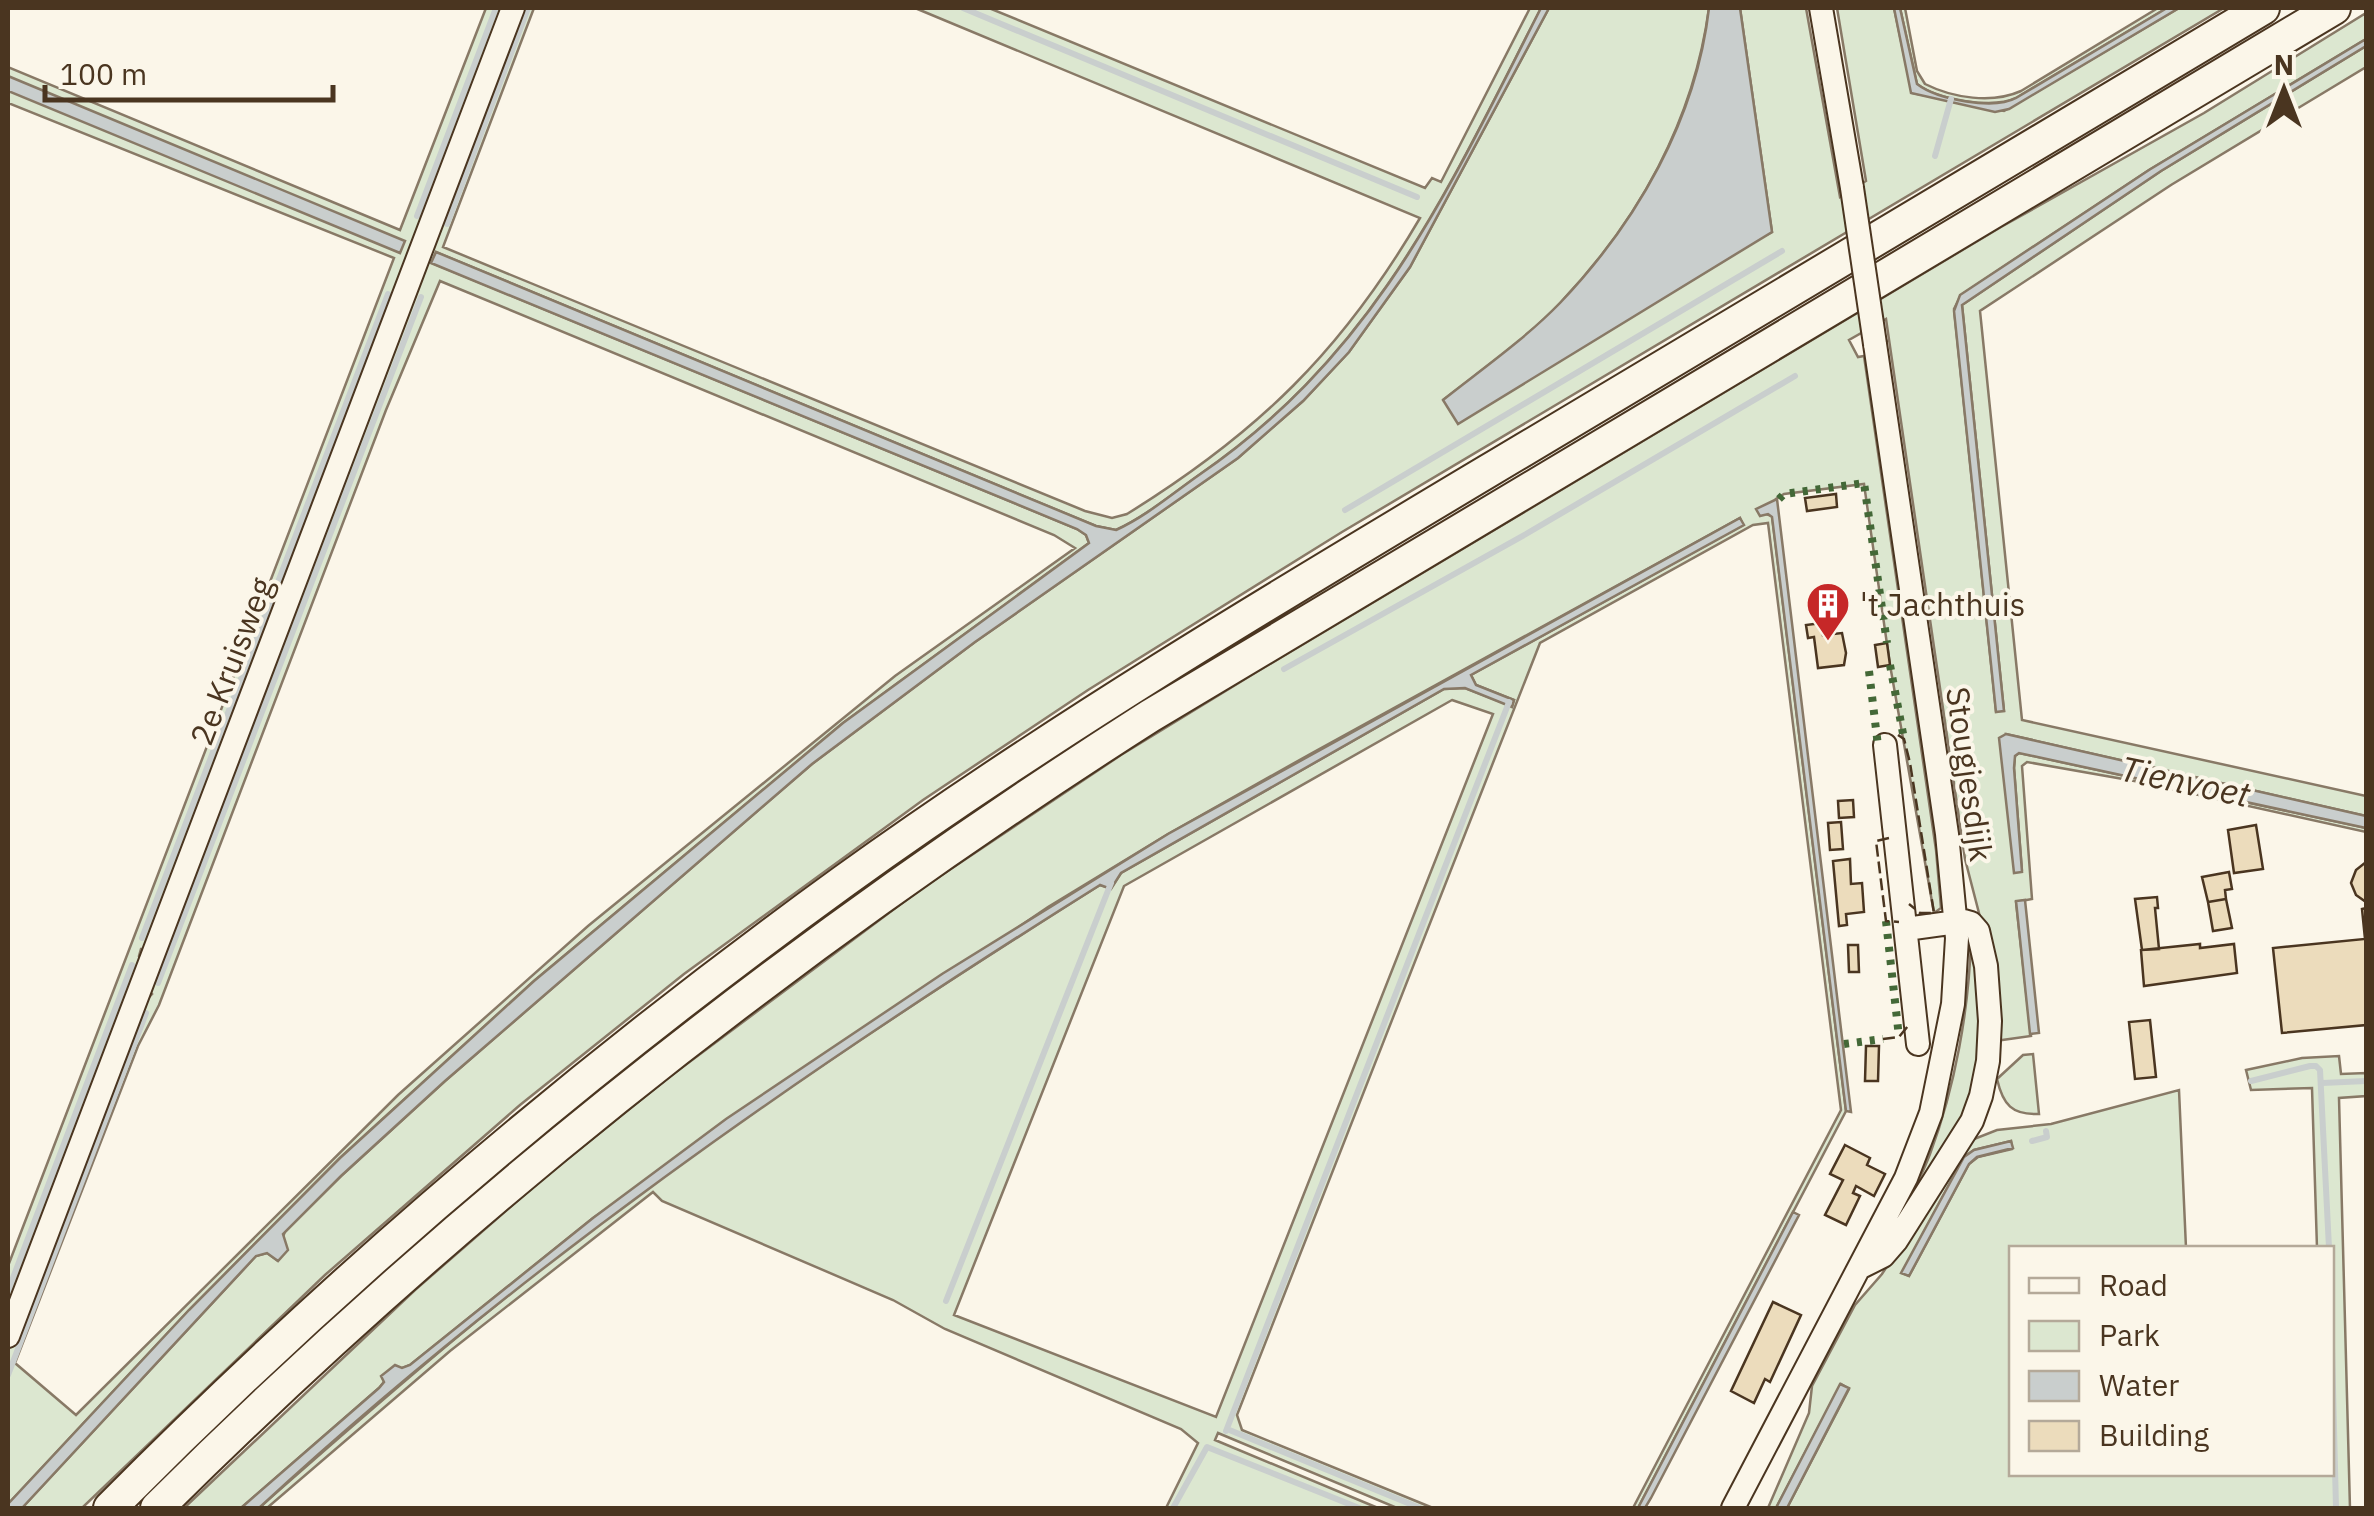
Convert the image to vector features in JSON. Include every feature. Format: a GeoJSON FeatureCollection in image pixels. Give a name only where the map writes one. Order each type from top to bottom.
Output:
{"type":"FeatureCollection","features":[{"type":"Feature","properties":{"kind":"highway"},"geometry":{"type":"LineString","coordinates":[[110,1508],[326,1301],[546,1110],[738,960],[932,819],[1183,655],[2263,8]]}},
{"type":"Feature","properties":{"kind":"highway"},"geometry":{"type":"LineString","coordinates":[[157,1508],[327,1344],[587,1120],[751,991],[973,832],[1150,716],[2334,8]]}},
{"type":"Feature","properties":{"kind":"street","name":"2e Kruisweg"},"geometry":{"type":"LineString","coordinates":[[8,1336],[513,8]]}},
{"type":"Feature","properties":{"kind":"street","name":"Stougjesdijk"},"geometry":{"type":"LineString","coordinates":[[1733,1508],[1906,1178],[1930,1113],[1953,1004],[1956,922],[1947,834],[1852,188],[1821,8]]}},
{"type":"Feature","properties":{"kind":"street"},"geometry":{"type":"LineString","coordinates":[[1885,746],[1918,1044]]}},
{"type":"Feature","properties":{"kind":"street"},"geometry":{"type":"LineString","coordinates":[[1859,1268],[1889,1251],[1977,1110],[1999,1056],[1982,942],[1974,924],[1956,922],[1906,929]]}},
{"type":"Feature","properties":{"kind":"green space"},"geometry":{"type":"Polygon","coordinates":[[[486,8],[509,8],[146,949],[141,949],[139,956],[143,959],[8,1327],[8,1266],[394,258],[8,103],[8,67],[400,230],[486,8]]]}},
{"type":"Feature","properties":{"kind":"green space"},"geometry":{"type":"Polygon","coordinates":[[[518,8],[534,8],[443,247],[1085,511],[1112,518],[1127,514],[1217,452],[1293,386],[1360,309],[1420,218],[915,8],[989,8],[1425,188],[1432,178],[1441,182],[1530,8],[1541,8],[1438,205],[1360,322],[1314,377],[1261,427],[1158,505],[1116,530],[1096,526],[436,252],[432,263],[1077,529],[1089,543],[843,723],[534,981],[340,1158],[189,1310],[8,1504],[8,1350],[137,1010],[152,994],[148,990],[518,8]],[[440,281],[386,410],[159,1005],[138,1046],[15,1363],[76,1415],[398,1095],[588,926],[895,676],[1075,548],[1054,535],[440,281]]]}},
{"type":"Feature","properties":{"kind":"green space"},"geometry":{"type":"Polygon","coordinates":[[[1549,8],[1709,8],[1691,90],[1676,129],[1659,166],[1615,237],[1548,316],[1443,400],[1772,232],[1740,8],[1806,8],[1840,197],[1866,181],[1837,8],[1894,8],[1912,93],[2004,111],[2179,8],[2224,8],[1342,532],[1088,690],[923,800],[684,974],[520,1105],[325,1275],[82,1508],[22,1508],[256,1256],[267,1253],[277,1260],[285,1231],[445,1081],[812,764],[975,642],[1238,458],[1303,401],[1349,352],[1410,267],[1549,8]]]}},
{"type":"Feature","properties":{"kind":"green space"},"geometry":{"type":"Polygon","coordinates":[[[1900,8],[1905,8],[1917,71],[1925,84],[1960,96],[1985,98],[2021,91],[2158,8],[2167,8],[2016,98],[1980,103],[1951,98],[1917,84],[1900,8]]]}},
{"type":"Feature","properties":{"kind":"green space"},"geometry":{"type":"Polygon","coordinates":[[[2366,13],[2366,39],[2149,170],[1961,295],[1954,309],[1996,711],[2004,711],[1962,305],[2161,171],[2366,46],[2366,67],[2171,185],[1980,311],[2022,720],[2366,796],[2366,816],[2006,734],[2022,871],[2014,768],[2019,753],[2366,828],[2366,832],[2140,782],[2027,762],[2022,766],[2032,899],[2016,902],[2031,1036],[1995,1041],[1987,944],[1965,859],[1886,319],[1849,340],[1858,357],[1864,356],[1936,850],[1941,908],[1934,913],[1890,665],[1864,484],[1784,494],[1766,514],[1772,516],[1846,1111],[1638,1508],[1633,1508],[1841,1110],[1768,523],[1753,525],[1540,643],[1237,1415],[1242,1430],[1433,1508],[1397,1508],[1218,1433],[1215,1440],[1378,1508],[1166,1508],[1198,1443],[1181,1429],[945,1329],[893,1300],[662,1201],[653,1192],[450,1351],[267,1508],[259,1508],[551,1261],[873,1031],[1100,885],[1111,888],[1121,873],[1444,689],[1465,688],[1512,706],[1514,700],[1476,685],[1471,675],[1743,525],[1740,518],[1312,753],[1048,907],[593,1218],[410,1365],[382,1376],[384,1382],[379,1388],[241,1508],[184,1508],[415,1290],[539,1182],[668,1078],[921,889],[1121,755],[1255,673],[2001,227],[2204,113],[2366,13]],[[1452,700],[1124,886],[954,1315],[1216,1417],[1493,714],[1452,700]]]}},
{"type":"Feature","properties":{"kind":"green space"},"geometry":{"type":"Polygon","coordinates":[[[1971,939],[1984,1030],[1967,1116],[1889,1239],[1926,1165],[1947,1102],[1964,1021],[1971,939]]]}},
{"type":"Feature","properties":{"kind":"green space"},"geometry":{"type":"Polygon","coordinates":[[[2033,1054],[2039,1114],[2022,1113],[2010,1107],[1997,1079],[2023,1055],[2033,1054]]]}},
{"type":"Feature","properties":{"kind":"green space"},"geometry":{"type":"Polygon","coordinates":[[[2339,1056],[2341,1074],[2366,1073],[2366,1096],[2339,1098],[2350,1508],[1787,1508],[1849,1389],[1841,1384],[1776,1508],[1768,1508],[1809,1413],[1812,1386],[1855,1305],[1882,1274],[1969,1141],[1997,1130],[2051,1124],[2179,1090],[2186,1246],[2009,1246],[2009,1476],[2334,1476],[2334,1246],[2317,1246],[2312,1088],[2251,1090],[2246,1070],[2302,1058],[2339,1056]],[[2011,1141],[1974,1150],[1964,1157],[1902,1273],[1909,1276],[1969,1164],[1978,1157],[2012,1149],[2011,1141]]]}},
{"type":"Feature","properties":{"kind":"water"},"geometry":{"type":"Polygon","coordinates":[[[1541,8],[1549,8],[1410,267],[1349,352],[1303,401],[1238,458],[975,642],[812,764],[445,1081],[341,1176],[283,1234],[288,1250],[278,1261],[267,1253],[256,1256],[22,1508],[8,1508],[189,1310],[340,1158],[534,981],[843,723],[1089,543],[1077,529],[431,263],[436,252],[1096,526],[1116,530],[1158,505],[1261,427],[1314,377],[1360,322],[1438,205],[1541,8]]]}},
{"type":"Feature","properties":{"kind":"water"},"geometry":{"type":"Polygon","coordinates":[[[1709,8],[1740,8],[1772,232],[1458,424],[1443,400],[1560,303],[1638,204],[1691,90],[1709,8]]]}},
{"type":"Feature","properties":{"kind":"water"},"geometry":{"type":"Polygon","coordinates":[[[1894,8],[1900,8],[1917,84],[1952,99],[1994,103],[2016,98],[2167,8],[2179,8],[2009,109],[1995,112],[1911,93],[1894,8]]]}},
{"type":"Feature","properties":{"kind":"water"},"geometry":{"type":"Polygon","coordinates":[[[2366,39],[2366,46],[2161,171],[1962,305],[2004,711],[1996,712],[1954,311],[1960,295],[2149,170],[2366,39]]]}},
{"type":"Feature","properties":{"kind":"water"},"geometry":{"type":"Polygon","coordinates":[[[8,76],[405,241],[400,253],[8,91],[8,76]]]}},
{"type":"Feature","properties":{"kind":"water"},"geometry":{"type":"Polygon","coordinates":[[[1777,499],[1851,1112],[1846,1111],[1772,517],[1760,516],[1756,509],[1777,499]]]}},
{"type":"Feature","properties":{"kind":"water"},"geometry":{"type":"Polygon","coordinates":[[[1740,518],[1744,525],[1471,675],[1476,685],[1514,700],[1512,707],[1465,688],[1444,689],[1121,873],[1111,889],[1100,885],[989,955],[665,1177],[457,1337],[259,1508],[241,1508],[379,1388],[384,1382],[381,1376],[395,1365],[410,1365],[593,1218],[726,1119],[942,974],[1168,834],[1740,518]]]}},
{"type":"Feature","properties":{"kind":"water","name":"Tienvoet"},"geometry":{"type":"Polygon","coordinates":[[[2006,734],[2366,816],[2366,828],[2019,753],[2014,768],[2022,872],[2014,873],[1999,738],[2006,734]]]}},
{"type":"Feature","properties":{"kind":"water"},"geometry":{"type":"Polygon","coordinates":[[[2025,900],[2039,1033],[2030,1034],[2016,901],[2025,900]]]}},
{"type":"Feature","properties":{"kind":"water"},"geometry":{"type":"Polygon","coordinates":[[[2011,1141],[2013,1148],[1977,1157],[1969,1164],[1909,1276],[1901,1273],[1964,1157],[1974,1150],[2011,1141]]]}},
{"type":"Feature","properties":{"kind":"water"},"geometry":{"type":"Polygon","coordinates":[[[1793,1212],[1799,1215],[1651,1498],[1645,1508],[1638,1508],[1793,1212]]]}},
{"type":"Feature","properties":{"kind":"water"},"geometry":{"type":"Polygon","coordinates":[[[1840,1384],[1849,1388],[1787,1508],[1776,1508],[1840,1384]]]}},
{"type":"Feature","properties":{"kind":"building"},"geometry":{"type":"Polygon","coordinates":[[[1836,494],[1837,507],[1807,511],[1805,498],[1836,494]]]}},
{"type":"Feature","properties":{"kind":"building","name":"'t Jachthuis"},"geometry":{"type":"Polygon","coordinates":[[[1822,623],[1823,635],[1842,633],[1844,665],[1818,668],[1814,637],[1808,638],[1806,625],[1822,623]]]}},
{"type":"Feature","properties":{"kind":"building"},"geometry":{"type":"Polygon","coordinates":[[[1887,643],[1890,665],[1878,667],[1875,645],[1887,643]]]}},
{"type":"Feature","properties":{"kind":"building"},"geometry":{"type":"Polygon","coordinates":[[[1853,800],[1854,817],[1839,818],[1838,801],[1853,800]]]}},
{"type":"Feature","properties":{"kind":"building"},"geometry":{"type":"Polygon","coordinates":[[[1841,822],[1843,849],[1830,850],[1828,823],[1841,822]]]}},
{"type":"Feature","properties":{"kind":"building"},"geometry":{"type":"Polygon","coordinates":[[[2256,825],[2263,869],[2234,873],[2228,830],[2256,825]]]}},
{"type":"Feature","properties":{"kind":"building"},"geometry":{"type":"Polygon","coordinates":[[[1850,859],[1851,884],[1862,883],[1864,912],[1846,914],[1847,925],[1839,926],[1833,861],[1850,859]]]}},
{"type":"Feature","properties":{"kind":"building"},"geometry":{"type":"Polygon","coordinates":[[[2366,862],[2366,902],[2356,895],[2351,883],[2356,870],[2366,862]]]}},
{"type":"Feature","properties":{"kind":"building"},"geometry":{"type":"Polygon","coordinates":[[[2229,872],[2232,889],[2225,890],[2226,899],[2208,902],[2202,877],[2229,872]]]}},
{"type":"Feature","properties":{"kind":"building"},"geometry":{"type":"Polygon","coordinates":[[[2157,897],[2159,949],[2142,950],[2135,899],[2157,897]]]}},
{"type":"Feature","properties":{"kind":"building"},"geometry":{"type":"Polygon","coordinates":[[[2226,899],[2232,928],[2213,931],[2208,902],[2226,899]]]}},
{"type":"Feature","properties":{"kind":"building"},"geometry":{"type":"Polygon","coordinates":[[[2366,908],[2366,1025],[2282,1033],[2273,948],[2365,939],[2362,909],[2366,908]]]}},
{"type":"Feature","properties":{"kind":"building"},"geometry":{"type":"Polygon","coordinates":[[[2200,944],[2200,948],[2234,944],[2237,973],[2144,986],[2141,950],[2200,944]]]}},
{"type":"Feature","properties":{"kind":"building"},"geometry":{"type":"Polygon","coordinates":[[[1848,945],[1858,945],[1859,972],[1849,972],[1848,945]]]}},
{"type":"Feature","properties":{"kind":"building"},"geometry":{"type":"Polygon","coordinates":[[[2150,1020],[2156,1077],[2135,1079],[2129,1022],[2150,1020]]]}},
{"type":"Feature","properties":{"kind":"building"},"geometry":{"type":"Polygon","coordinates":[[[1866,1046],[1879,1046],[1878,1081],[1865,1081],[1866,1046]]]}},
{"type":"Feature","properties":{"kind":"building"},"geometry":{"type":"Polygon","coordinates":[[[1845,1145],[1870,1158],[1867,1165],[1885,1174],[1874,1196],[1856,1186],[1853,1193],[1860,1196],[1846,1225],[1825,1215],[1843,1180],[1830,1174],[1845,1145]]]}},
{"type":"Feature","properties":{"kind":"building"},"geometry":{"type":"Polygon","coordinates":[[[1773,1302],[1801,1315],[1770,1382],[1765,1379],[1754,1403],[1731,1391],[1773,1302]]]}},
{"type":"Feature","properties":{"kind":"waterway"},"geometry":{"type":"LineString","coordinates":[[417,216],[496,8]]}},
{"type":"Feature","properties":{"kind":"waterway"},"geometry":{"type":"LineString","coordinates":[[447,224],[528,8]]}},
{"type":"Feature","properties":{"kind":"waterway"},"geometry":{"type":"LineString","coordinates":[[963,8],[1417,197]]}},
{"type":"Feature","properties":{"kind":"waterway"},"geometry":{"type":"LineString","coordinates":[[1935,156],[1951,99]]}},
{"type":"Feature","properties":{"kind":"waterway"},"geometry":{"type":"LineString","coordinates":[[1345,510],[1782,251]]}},
{"type":"Feature","properties":{"kind":"waterway"},"geometry":{"type":"LineString","coordinates":[[142,938],[388,294]]}},
{"type":"Feature","properties":{"kind":"waterway"},"geometry":{"type":"LineString","coordinates":[[158,983],[421,297]]}},
{"type":"Feature","properties":{"kind":"waterway"},"geometry":{"type":"LineString","coordinates":[[1284,669],[1526,534],[1795,376]]}},
{"type":"Feature","properties":{"kind":"waterway"},"geometry":{"type":"LineString","coordinates":[[1226,1431],[1509,702]]}},
{"type":"Feature","properties":{"kind":"waterway"},"geometry":{"type":"LineString","coordinates":[[946,1301],[1111,883]]}},
{"type":"Feature","properties":{"kind":"waterway"},"geometry":{"type":"LineString","coordinates":[[8,1291],[132,965]]}},
{"type":"Feature","properties":{"kind":"waterway"},"geometry":{"type":"LineString","coordinates":[[8,1375],[146,1013]]}},
{"type":"Feature","properties":{"kind":"waterway"},"geometry":{"type":"LineString","coordinates":[[2251,1081],[2310,1066],[2320,1070],[2329,1246]]}},
{"type":"Feature","properties":{"kind":"waterway"},"geometry":{"type":"LineString","coordinates":[[2322,1083],[2366,1081]]}},
{"type":"Feature","properties":{"kind":"waterway"},"geometry":{"type":"LineString","coordinates":[[2032,1141],[2047,1137],[2046,1131]]}},
{"type":"Feature","properties":{"kind":"waterway"},"geometry":{"type":"LineString","coordinates":[[2334,1428],[2336,1508]]}},
{"type":"Feature","properties":{"kind":"waterway"},"geometry":{"type":"LineString","coordinates":[[1227,1429],[1420,1508]]}},
{"type":"Feature","properties":{"kind":"waterway"},"geometry":{"type":"LineString","coordinates":[[1173,1508],[1207,1447],[1359,1508]]}},
{"type":"Feature","properties":{"kind":"hedge"},"geometry":{"type":"LineString","coordinates":[[1779,499],[1784,494],[1864,483],[1887,643]]}},
{"type":"Feature","properties":{"kind":"hedge"},"geometry":{"type":"LineString","coordinates":[[1890,665],[1904,739]]}},
{"type":"Feature","properties":{"kind":"hedge"},"geometry":{"type":"LineString","coordinates":[[1869,671],[1878,746]]}},
{"type":"Feature","properties":{"kind":"hedge"},"geometry":{"type":"LineString","coordinates":[[1886,921],[1899,1037]]}},
{"type":"Feature","properties":{"kind":"hedge"},"geometry":{"type":"LineString","coordinates":[[1844,1044],[1883,1039]]}},
{"type":"Feature","properties":{"kind":"fence"},"geometry":{"type":"LineString","coordinates":[[1898,735],[1904,739],[1910,763],[1934,913],[1920,913],[1909,904]]}},
{"type":"Feature","properties":{"kind":"fence"},"geometry":{"type":"LineString","coordinates":[[1889,838],[1876,841],[1886,921],[1899,922]]}},
{"type":"Feature","properties":{"kind":"fence"},"geometry":{"type":"LineString","coordinates":[[1883,1039],[1899,1037],[1908,1026]]}},
{"type":"Feature","properties":{"kind":"place","name":"'t Jachthuis"},"geometry":{"type":"Point","coordinates":[1828,642]}}]}
